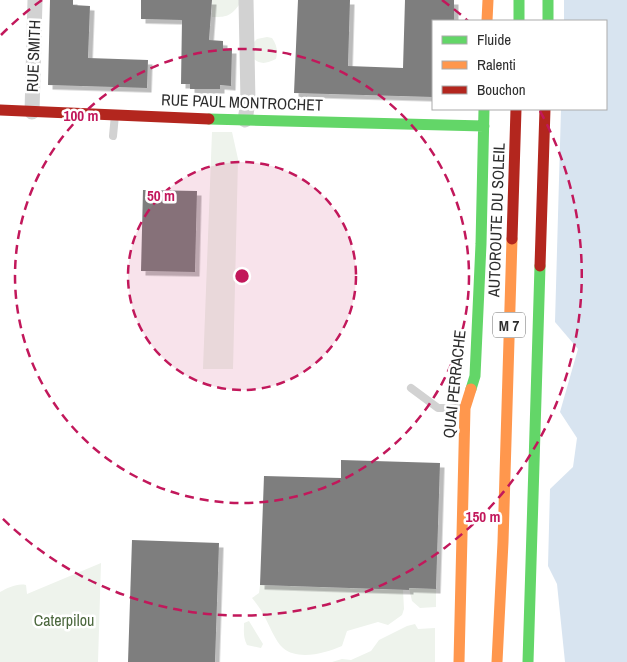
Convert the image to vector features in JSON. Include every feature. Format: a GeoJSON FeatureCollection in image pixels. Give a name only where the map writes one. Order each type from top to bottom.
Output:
{"type":"FeatureCollection","features":[{"type":"Feature","properties":{"kind":"main road"},"geometry":{"type":"LineString","coordinates":[[487,20],[488,0]]}},
{"type":"Feature","properties":{"kind":"main road"},"geometry":{"type":"LineString","coordinates":[[518,20],[519,0]]}},
{"type":"Feature","properties":{"kind":"main road"},"geometry":{"type":"LineString","coordinates":[[548,0],[548,20]]}},
{"type":"Feature","properties":{"kind":"main road","name":"RUE PAUL MONTROCHET"},"geometry":{"type":"LineString","coordinates":[[0,110],[245,120],[484,126]]}},
{"type":"Feature","properties":{"kind":"main road","name":"QUAI PERRACHE"},"geometry":{"type":"LineString","coordinates":[[459,662],[465,408],[475,376],[481,244],[484,110]]}},
{"type":"Feature","properties":{"kind":"main road","name":"AUTOROUTE DU SOLEIL"},"geometry":{"type":"LineString","coordinates":[[498,662],[516,110]]}},
{"type":"Feature","properties":{"kind":"main road","name":"M 7"},"geometry":{"type":"LineString","coordinates":[[528,662],[545,110]]}},
{"type":"Feature","properties":{"kind":"street","name":"RUE SMITH"},"geometry":{"type":"LineString","coordinates":[[32,112],[35,0]]}},
{"type":"Feature","properties":{"kind":"street"},"geometry":{"type":"LineString","coordinates":[[245,120],[248,102],[246,0]]}},
{"type":"Feature","properties":{"kind":"lane"},"geometry":{"type":"LineString","coordinates":[[113,136],[115,115]]}},
{"type":"Feature","properties":{"kind":"lane"},"geometry":{"type":"LineString","coordinates":[[411,388],[438,408],[465,408]]}},
{"type":"Feature","properties":{"kind":"green space"},"geometry":{"type":"Polygon","coordinates":[[[212,0],[239,0],[239,5],[233,12],[227,15],[212,17],[212,0]]]}},
{"type":"Feature","properties":{"kind":"green space"},"geometry":{"type":"Polygon","coordinates":[[[272,38],[277,51],[276,59],[266,63],[255,60],[252,57],[253,43],[257,39],[272,38]]]}},
{"type":"Feature","properties":{"kind":"green space"},"geometry":{"type":"Polygon","coordinates":[[[212,132],[232,132],[238,159],[233,369],[203,369],[212,132]]]}},
{"type":"Feature","properties":{"kind":"green space","name":"Caterpilou"},"geometry":{"type":"Polygon","coordinates":[[[101,563],[98,662],[0,662],[0,592],[13,586],[26,585],[27,594],[101,563]]]}},
{"type":"Feature","properties":{"kind":"green space"},"geometry":{"type":"Polygon","coordinates":[[[260,585],[403,590],[404,609],[402,615],[388,625],[378,622],[347,631],[342,646],[320,653],[296,654],[289,652],[280,645],[261,610],[252,598],[259,593],[260,585]]]}},
{"type":"Feature","properties":{"kind":"green space"},"geometry":{"type":"Polygon","coordinates":[[[409,588],[436,589],[436,607],[420,608],[412,601],[409,588]]]}},
{"type":"Feature","properties":{"kind":"green space"},"geometry":{"type":"Polygon","coordinates":[[[249,621],[263,644],[261,648],[247,645],[244,623],[249,621]]]}},
{"type":"Feature","properties":{"kind":"green space"},"geometry":{"type":"Polygon","coordinates":[[[415,624],[418,629],[435,628],[435,662],[332,662],[342,659],[351,660],[371,651],[379,640],[415,624]]]}},
{"type":"Feature","properties":{"kind":"shaded area"},"geometry":{"type":"Polygon","coordinates":[[[564,0],[627,0],[627,662],[565,662],[557,584],[548,566],[550,489],[573,467],[577,438],[560,412],[578,349],[555,322],[561,110],[607,110],[607,20],[564,20],[564,0]]]}},
{"type":"Feature","properties":{"kind":"building"},"geometry":{"type":"Polygon","coordinates":[[[50,0],[73,0],[73,5],[90,6],[88,58],[148,60],[147,88],[48,85],[50,0]]]}},
{"type":"Feature","properties":{"kind":"building"},"geometry":{"type":"Polygon","coordinates":[[[141,0],[212,0],[209,40],[223,41],[223,49],[232,49],[231,86],[220,85],[220,89],[190,89],[190,84],[181,84],[182,20],[141,19],[141,0]]]}},
{"type":"Feature","properties":{"kind":"building"},"geometry":{"type":"Polygon","coordinates":[[[298,0],[350,0],[348,66],[403,68],[405,0],[454,0],[454,20],[432,20],[432,97],[294,93],[298,0]]]}},
{"type":"Feature","properties":{"kind":"building"},"geometry":{"type":"Polygon","coordinates":[[[143,190],[197,191],[195,272],[141,271],[143,190]]]}},
{"type":"Feature","properties":{"kind":"building"},"geometry":{"type":"Polygon","coordinates":[[[341,460],[440,463],[436,589],[409,588],[409,590],[260,585],[264,476],[341,478],[341,460]]]}},
{"type":"Feature","properties":{"kind":"building"},"geometry":{"type":"Polygon","coordinates":[[[132,540],[219,543],[215,662],[128,662],[132,540]]]}},
{"type":"Feature","properties":{"kind":"traffic: fast"},"geometry":{"type":"LineString","coordinates":[[519,0],[519,20]]}},
{"type":"Feature","properties":{"kind":"traffic: fast"},"geometry":{"type":"LineString","coordinates":[[548,0],[548,20]]}},
{"type":"Feature","properties":{"kind":"traffic: fast"},"geometry":{"type":"LineString","coordinates":[[471,389],[475,376],[481,244],[484,110]]}},
{"type":"Feature","properties":{"kind":"traffic: fast"},"geometry":{"type":"LineString","coordinates":[[209,119],[484,126]]}},
{"type":"Feature","properties":{"kind":"traffic: fast"},"geometry":{"type":"LineString","coordinates":[[528,662],[540,266]]}},
{"type":"Feature","properties":{"kind":"traffic: slow"},"geometry":{"type":"LineString","coordinates":[[487,20],[488,0]]}},
{"type":"Feature","properties":{"kind":"traffic: slow"},"geometry":{"type":"LineString","coordinates":[[497,662],[503,542],[512,239]]}},
{"type":"Feature","properties":{"kind":"traffic: slow"},"geometry":{"type":"LineString","coordinates":[[459,662],[465,408],[471,389]]}},
{"type":"Feature","properties":{"kind":"traffic: jam"},"geometry":{"type":"LineString","coordinates":[[0,110],[209,119]]}},
{"type":"Feature","properties":{"kind":"traffic: jam"},"geometry":{"type":"LineString","coordinates":[[512,239],[516,110]]}},
{"type":"Feature","properties":{"kind":"traffic: jam"},"geometry":{"type":"LineString","coordinates":[[540,266],[545,110]]}}]}
